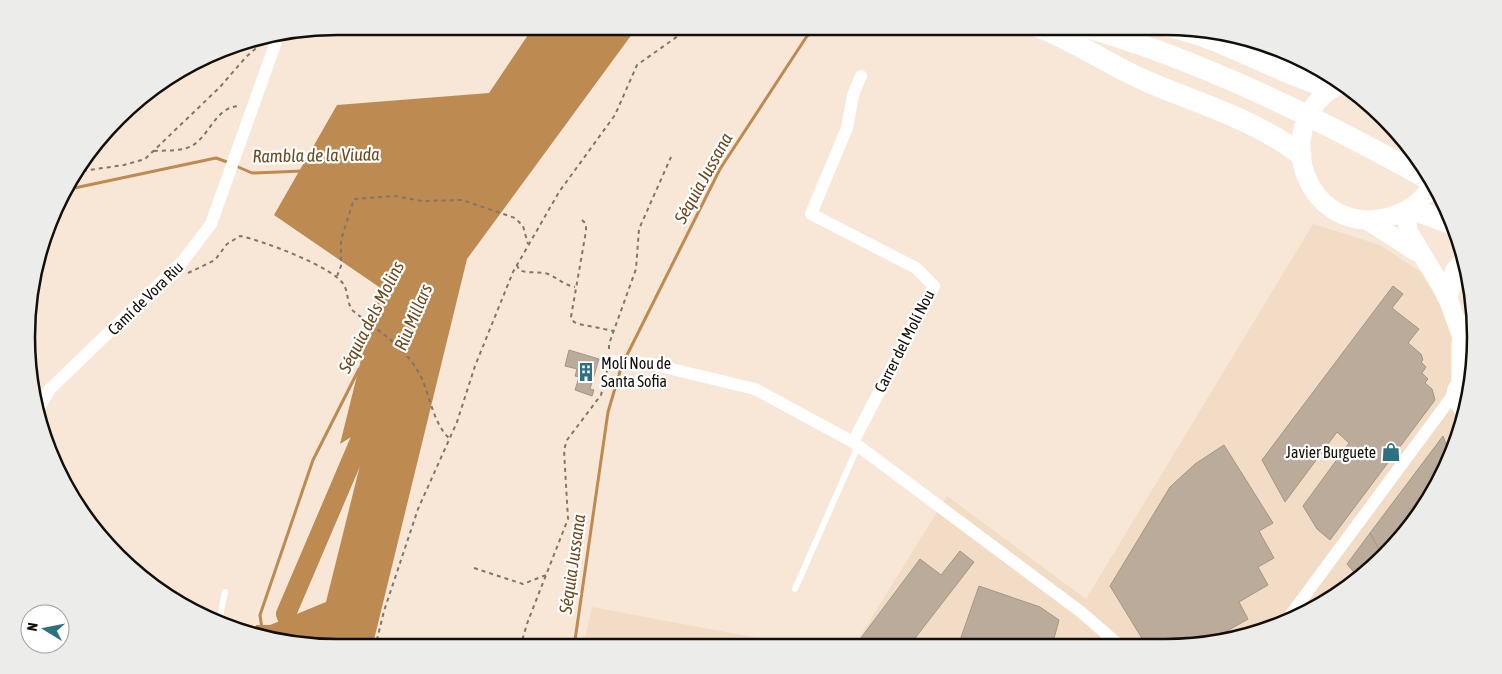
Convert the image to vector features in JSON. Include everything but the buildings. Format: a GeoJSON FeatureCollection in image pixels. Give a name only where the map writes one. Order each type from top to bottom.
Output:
{"type":"FeatureCollection","features":[{"type":"Feature","properties":{"kind":"highway"},"geometry":{"type":"LineString","coordinates":[[1056,35],[1090,50],[1144,80],[1263,129],[1301,147]]}},
{"type":"Feature","properties":{"kind":"highway"},"geometry":{"type":"LineString","coordinates":[[1108,35],[1195,65],[1321,122],[1420,175]]}},
{"type":"Feature","properties":{"kind":"highway"},"geometry":{"type":"LineString","coordinates":[[1210,39],[1331,90]]}},
{"type":"Feature","properties":{"kind":"highway"},"geometry":{"type":"LineString","coordinates":[[1412,207],[1444,220]]}},
{"type":"Feature","properties":{"kind":"highway"},"geometry":{"type":"LineString","coordinates":[[1447,296],[1459,267]]}},
{"type":"Feature","properties":{"kind":"main road"},"geometry":{"type":"LineString","coordinates":[[1331,90],[1309,115],[1301,147],[1303,172],[1318,199],[1342,215],[1370,222],[1389,232],[1419,253]]}},
{"type":"Feature","properties":{"kind":"main road"},"geometry":{"type":"LineString","coordinates":[[1370,222],[1412,207],[1428,188]]}},
{"type":"Feature","properties":{"kind":"main road"},"geometry":{"type":"LineString","coordinates":[[1412,207],[1408,231],[1419,253],[1447,296],[1466,340],[1463,384]]}},
{"type":"Feature","properties":{"kind":"street","name":"Camí de Vora Riu"},"geometry":{"type":"LineString","coordinates":[[42,402],[50,389],[183,261],[211,224],[276,41]]}},
{"type":"Feature","properties":{"kind":"street","name":"Carrer del Molí Nou"},"geometry":{"type":"LineString","coordinates":[[855,443],[934,286],[916,268],[811,214],[847,128],[854,95],[861,76]]}},
{"type":"Feature","properties":{"kind":"street"},"geometry":{"type":"LineString","coordinates":[[610,361],[651,364],[755,389],[855,443],[1081,612],[1111,639]]}},
{"type":"Feature","properties":{"kind":"street"},"geometry":{"type":"LineString","coordinates":[[1294,610],[1434,423],[1443,407],[1461,396]]}},
{"type":"Feature","properties":{"kind":"street"},"geometry":{"type":"LineString","coordinates":[[1434,423],[1448,413],[1461,396]]}},
{"type":"Feature","properties":{"kind":"lane"},"geometry":{"type":"LineString","coordinates":[[1254,48],[1273,64]]}},
{"type":"Feature","properties":{"kind":"lane"},"geometry":{"type":"LineString","coordinates":[[795,589],[855,443]]}},
{"type":"Feature","properties":{"kind":"lane"},"geometry":{"type":"LineString","coordinates":[[220,616],[225,592]]}},
{"type":"Feature","properties":{"kind":"path"},"geometry":{"type":"LineString","coordinates":[[377,639],[384,611],[418,508],[449,438],[478,358],[517,265],[559,192],[616,115],[637,65],[679,35]]}},
{"type":"Feature","properties":{"kind":"path"},"geometry":{"type":"LineString","coordinates":[[85,171],[124,165],[145,159],[220,87],[246,57],[260,45]]}},
{"type":"Feature","properties":{"kind":"path"},"geometry":{"type":"LineString","coordinates":[[154,151],[180,150],[196,144],[220,113],[237,106],[252,108]]}},
{"type":"Feature","properties":{"kind":"path"},"geometry":{"type":"LineString","coordinates":[[522,639],[568,519],[564,450],[567,440],[601,395],[610,361],[609,344],[636,269],[639,229],[671,157]]}},
{"type":"Feature","properties":{"kind":"path"},"geometry":{"type":"LineString","coordinates":[[337,276],[341,266],[341,240],[354,200],[395,196],[422,201],[462,200],[515,218],[523,226],[528,244]]}},
{"type":"Feature","properties":{"kind":"path"},"geometry":{"type":"LineString","coordinates":[[582,220],[586,224],[586,231],[571,318],[574,322],[614,331]]}},
{"type":"Feature","properties":{"kind":"path"},"geometry":{"type":"LineString","coordinates":[[183,261],[187,274],[215,260],[227,244],[240,236],[275,246],[337,276],[345,286],[347,301],[352,310],[401,347],[419,373],[441,430],[449,438]]}},
{"type":"Feature","properties":{"kind":"path"},"geometry":{"type":"LineString","coordinates":[[517,265],[519,270],[548,274],[559,282],[576,287]]}},
{"type":"Feature","properties":{"kind":"path"},"geometry":{"type":"LineString","coordinates":[[474,568],[523,584],[546,575]]}},
{"type":"Feature","properties":{"kind":"shaded area"},"geometry":{"type":"Polygon","coordinates":[[[1313,224],[1380,245],[1433,280],[1467,345],[1461,396],[1451,434],[1436,471],[1405,521],[1379,551],[1349,577],[1316,599],[1281,616],[1243,629],[1185,638],[858,639],[947,496],[1086,599],[1313,224]]]}},
{"type":"Feature","properties":{"kind":"shaded area"},"geometry":{"type":"Polygon","coordinates":[[[592,607],[766,639],[585,639],[592,607]]]}},
{"type":"Feature","properties":{"kind":"water"},"geometry":{"type":"Polygon","coordinates":[[[528,35],[631,35],[467,259],[374,639],[317,638],[256,628],[256,625],[270,625],[326,602],[370,425],[340,444],[379,287],[274,215],[337,105],[489,93],[528,35]]]}},
{"type":"Feature","properties":{"kind":"waterway","name":"Séquia Jussana"},"geometry":{"type":"LineString","coordinates":[[626,357],[720,169],[809,35]]}},
{"type":"Feature","properties":{"kind":"waterway","name":"Rambla de la Viuda"},"geometry":{"type":"LineString","coordinates":[[74,188],[216,158],[230,163]]}},
{"type":"Feature","properties":{"kind":"waterway","name":"Rambla de la Viuda"},"geometry":{"type":"LineString","coordinates":[[236,166],[252,173],[303,171]]}},
{"type":"Feature","properties":{"kind":"waterway","name":"Séquia Jussana"},"geometry":{"type":"LineString","coordinates":[[575,639],[608,412],[621,368]]}},
{"type":"Feature","properties":{"kind":"waterway","name":"Séquia dels Molins"},"geometry":{"type":"LineString","coordinates":[[262,630],[260,615],[313,460],[359,369]]}},
{"type":"Feature","properties":{"kind":"waterway","name":"Riu Millars"},"geometry":{"type":"LineString","coordinates":[[295,636],[286,614],[377,401]]}},
{"type":"Feature","properties":{"kind":"place","name":"Molí Nou de Santa Sofia"},"geometry":{"type":"Point","coordinates":[586,372]}},
{"type":"Feature","properties":{"kind":"place","name":"Javier Burguete"},"geometry":{"type":"Point","coordinates":[1391,452]}}]}
